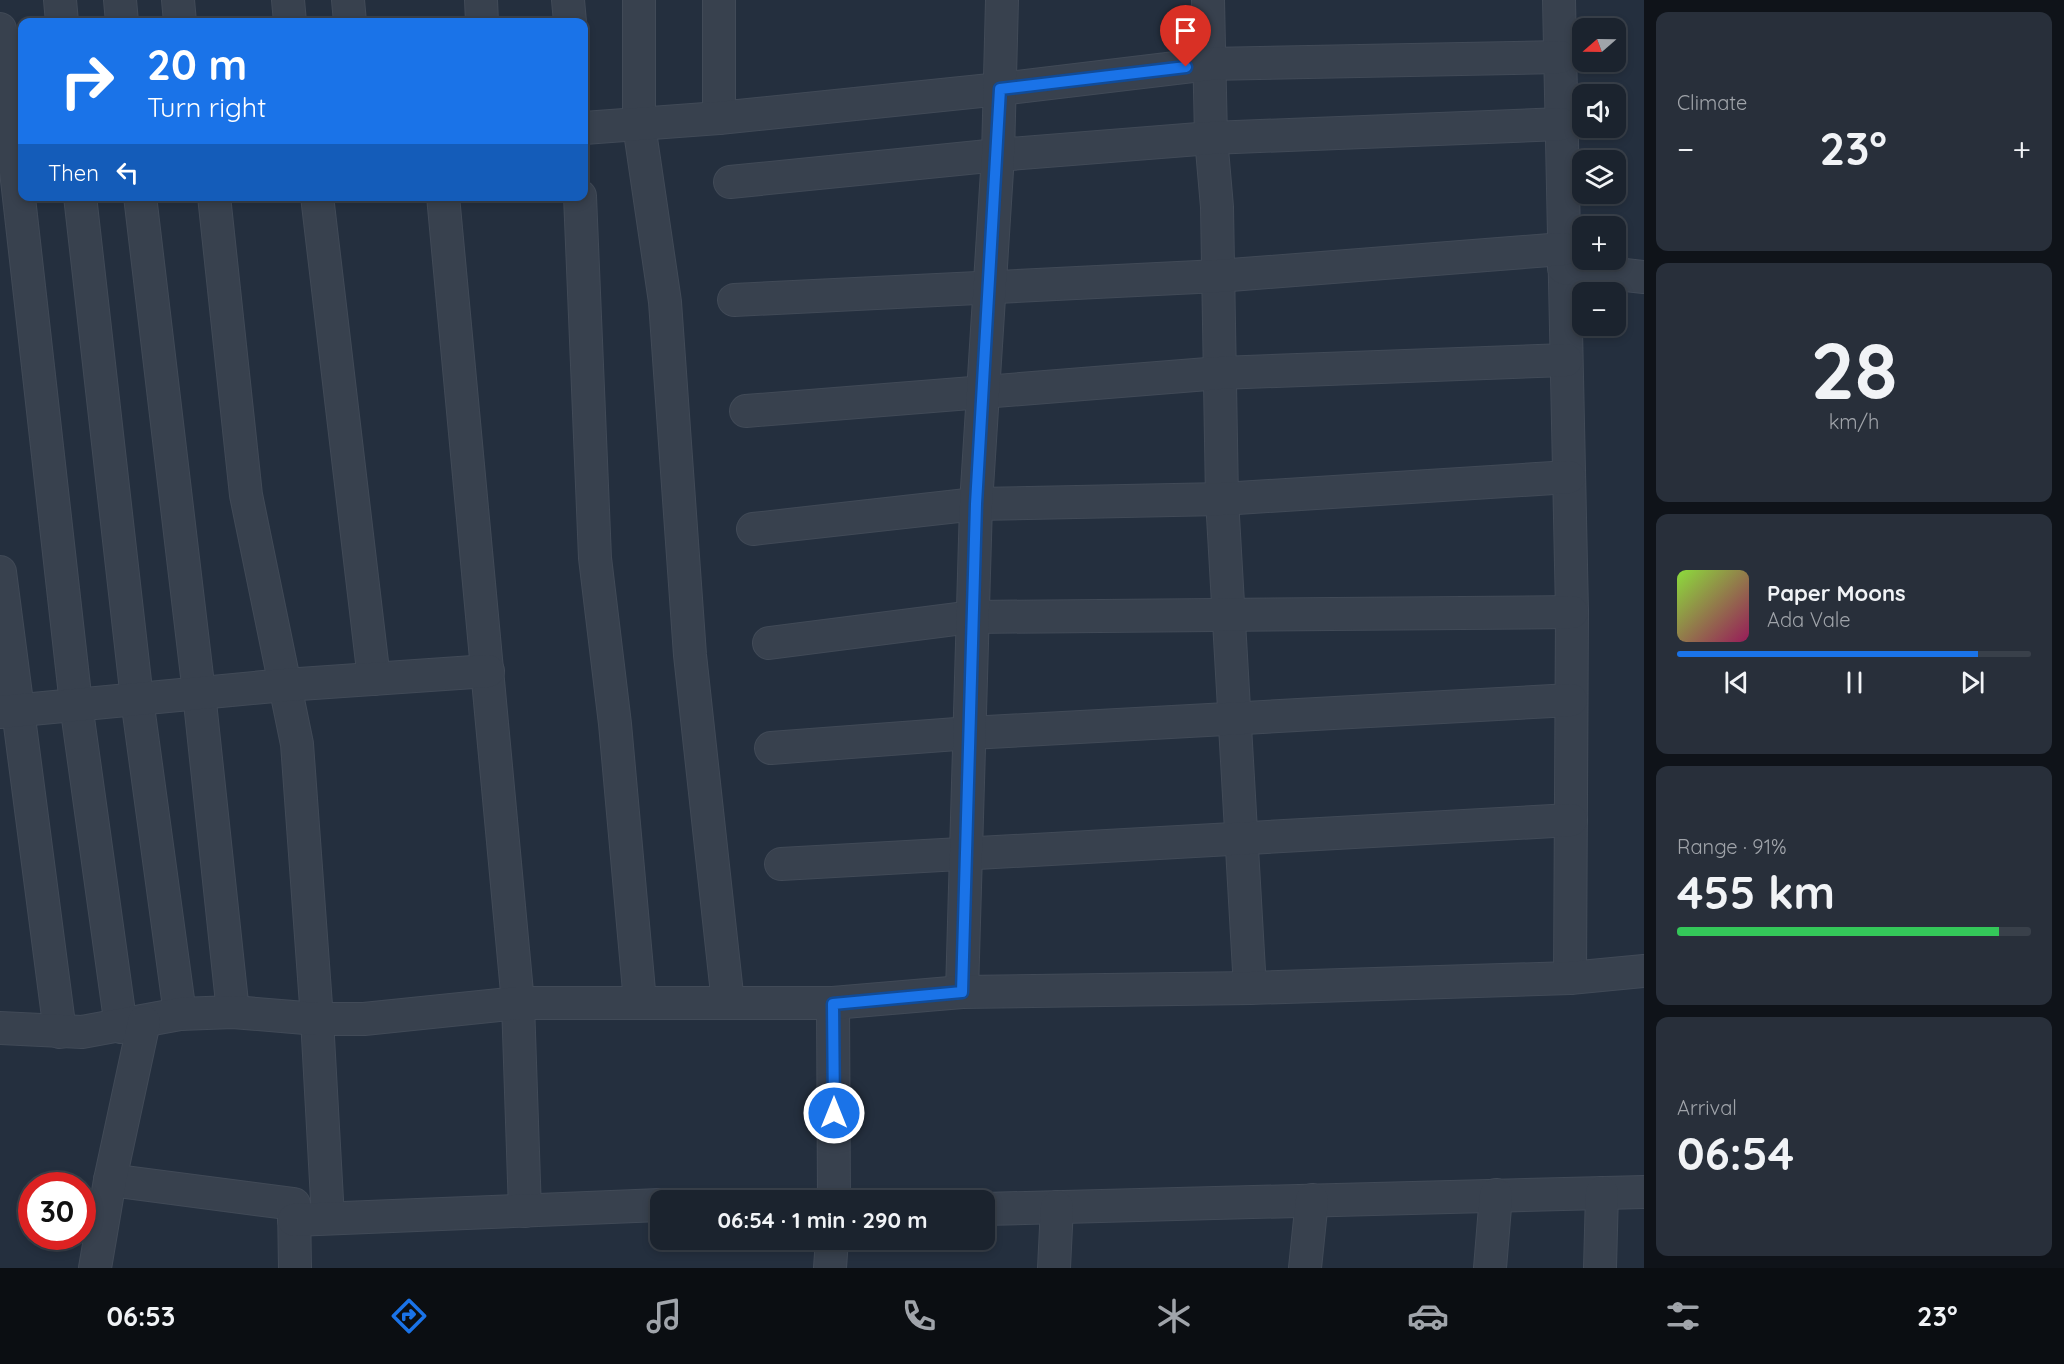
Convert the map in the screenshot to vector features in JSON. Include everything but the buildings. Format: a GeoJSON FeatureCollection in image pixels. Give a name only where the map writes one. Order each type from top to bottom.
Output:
{"type":"FeatureCollection","features":[{"type":"Feature","properties":{"kind":"street"},"geometry":{"type":"LineString","coordinates":[[60,0],[62,18]]}},
{"type":"Feature","properties":{"kind":"street"},"geometry":{"type":"LineString","coordinates":[[120,0],[122,18]]}},
{"type":"Feature","properties":{"kind":"street"},"geometry":{"type":"LineString","coordinates":[[178,0],[180,18]]}},
{"type":"Feature","properties":{"kind":"street"},"geometry":{"type":"LineString","coordinates":[[288,0],[290,18]]}},
{"type":"Feature","properties":{"kind":"street"},"geometry":{"type":"LineString","coordinates":[[348,0],[350,18]]}},
{"type":"Feature","properties":{"kind":"street"},"geometry":{"type":"LineString","coordinates":[[481,0],[482,18]]}},
{"type":"Feature","properties":{"kind":"street"},"geometry":{"type":"LineString","coordinates":[[568,0],[570,18]]}},
{"type":"Feature","properties":{"kind":"street"},"geometry":{"type":"LineString","coordinates":[[639,0],[639,125],[664,302],[690,655],[728,1004]]}},
{"type":"Feature","properties":{"kind":"street"},"geometry":{"type":"LineString","coordinates":[[719,0],[719,117]]}},
{"type":"Feature","properties":{"kind":"street"},"geometry":{"type":"LineString","coordinates":[[962,992],[976,504],[998,155],[1002,0]]}},
{"type":"Feature","properties":{"kind":"street"},"geometry":{"type":"LineString","coordinates":[[1208,0],[1211,138],[1218,276],[1222,499],[1250,988]]}},
{"type":"Feature","properties":{"kind":"street"},"geometry":{"type":"LineString","coordinates":[[1559,0],[1572,612],[1570,978]]}},
{"type":"Feature","properties":{"kind":"street"},"geometry":{"type":"LineString","coordinates":[[0,29],[18,193]]}},
{"type":"Feature","properties":{"kind":"street"},"geometry":{"type":"LineString","coordinates":[[588,128],[639,125],[1000,89],[1209,64],[1560,57]]}},
{"type":"Feature","properties":{"kind":"street"},"geometry":{"type":"LineString","coordinates":[[730,182],[998,155],[1211,138],[1562,124]]}},
{"type":"Feature","properties":{"kind":"street"},"geometry":{"type":"LineString","coordinates":[[19,201],[76,704],[133,1024],[110,1180],[94,1268]]}},
{"type":"Feature","properties":{"kind":"street"},"geometry":{"type":"LineString","coordinates":[[81,201],[137,699],[180,1014]]}},
{"type":"Feature","properties":{"kind":"street"},"geometry":{"type":"LineString","coordinates":[[141,201],[199,693],[233,1012]]}},
{"type":"Feature","properties":{"kind":"street"},"geometry":{"type":"LineString","coordinates":[[215,201],[246,495],[297,744],[317,1019],[328,1218]]}},
{"type":"Feature","properties":{"kind":"street"},"geometry":{"type":"LineString","coordinates":[[318,201],[374,679]]}},
{"type":"Feature","properties":{"kind":"street"},"geometry":{"type":"LineString","coordinates":[[443,201],[519,1003],[525,1211]]}},
{"type":"Feature","properties":{"kind":"street"},"geometry":{"type":"LineString","coordinates":[[580,201],[595,558],[615,724],[640,1002]]}},
{"type":"Feature","properties":{"kind":"street"},"geometry":{"type":"LineString","coordinates":[[734,300],[990,285],[1564,258],[1644,277]]}},
{"type":"Feature","properties":{"kind":"street"},"geometry":{"type":"LineString","coordinates":[[746,411],[983,390],[1220,373],[1566,360]]}},
{"type":"Feature","properties":{"kind":"street"},"geometry":{"type":"LineString","coordinates":[[753,529],[976,504],[1222,499],[1569,477]]}},
{"type":"Feature","properties":{"kind":"street"},"geometry":{"type":"LineString","coordinates":[[0,572],[9,711],[60,1032]]}},
{"type":"Feature","properties":{"kind":"street"},"geometry":{"type":"LineString","coordinates":[[769,643],[972,617],[1230,617],[1572,612]]}},
{"type":"Feature","properties":{"kind":"street"},"geometry":{"type":"LineString","coordinates":[[9,711],[285,685],[488,671]]}},
{"type":"Feature","properties":{"kind":"street"},"geometry":{"type":"LineString","coordinates":[[771,748],[970,733],[1571,700]]}},
{"type":"Feature","properties":{"kind":"street"},"geometry":{"type":"LineString","coordinates":[[781,864],[966,856],[1571,820]]}},
{"type":"Feature","properties":{"kind":"street"},"geometry":{"type":"LineString","coordinates":[[0,1028],[60,1032],[133,1024],[180,1014],[233,1012],[317,1019],[364,1019],[519,1003],[833,1004],[962,992],[1250,988],[1570,978],[1644,971]]}},
{"type":"Feature","properties":{"kind":"street"},"geometry":{"type":"LineString","coordinates":[[833,1004],[834,1190]]}},
{"type":"Feature","properties":{"kind":"street"},"geometry":{"type":"LineString","coordinates":[[110,1180],[294,1204],[295,1268]]}},
{"type":"Feature","properties":{"kind":"street"},"geometry":{"type":"LineString","coordinates":[[995,1209],[1644,1192]]}},
{"type":"Feature","properties":{"kind":"street"},"geometry":{"type":"LineString","coordinates":[[1600,1268],[1602,1193]]}},
{"type":"Feature","properties":{"kind":"street"},"geometry":{"type":"LineString","coordinates":[[1490,1268],[1496,1195]]}},
{"type":"Feature","properties":{"kind":"street"},"geometry":{"type":"LineString","coordinates":[[1305,1268],[1312,1200]]}},
{"type":"Feature","properties":{"kind":"street"},"geometry":{"type":"LineString","coordinates":[[294,1220],[650,1205]]}},
{"type":"Feature","properties":{"kind":"street"},"geometry":{"type":"LineString","coordinates":[[1054,1268],[1057,1207]]}},
{"type":"Feature","properties":{"kind":"street"},"geometry":{"type":"LineString","coordinates":[[830,1268],[831,1250]]}},
{"type":"Feature","properties":{"kind":"route"},"geometry":{"type":"LineString","coordinates":[[834,1113],[833,1004],[962,992],[976,504],[997,177],[1000,89],[1186,67]]}}]}
